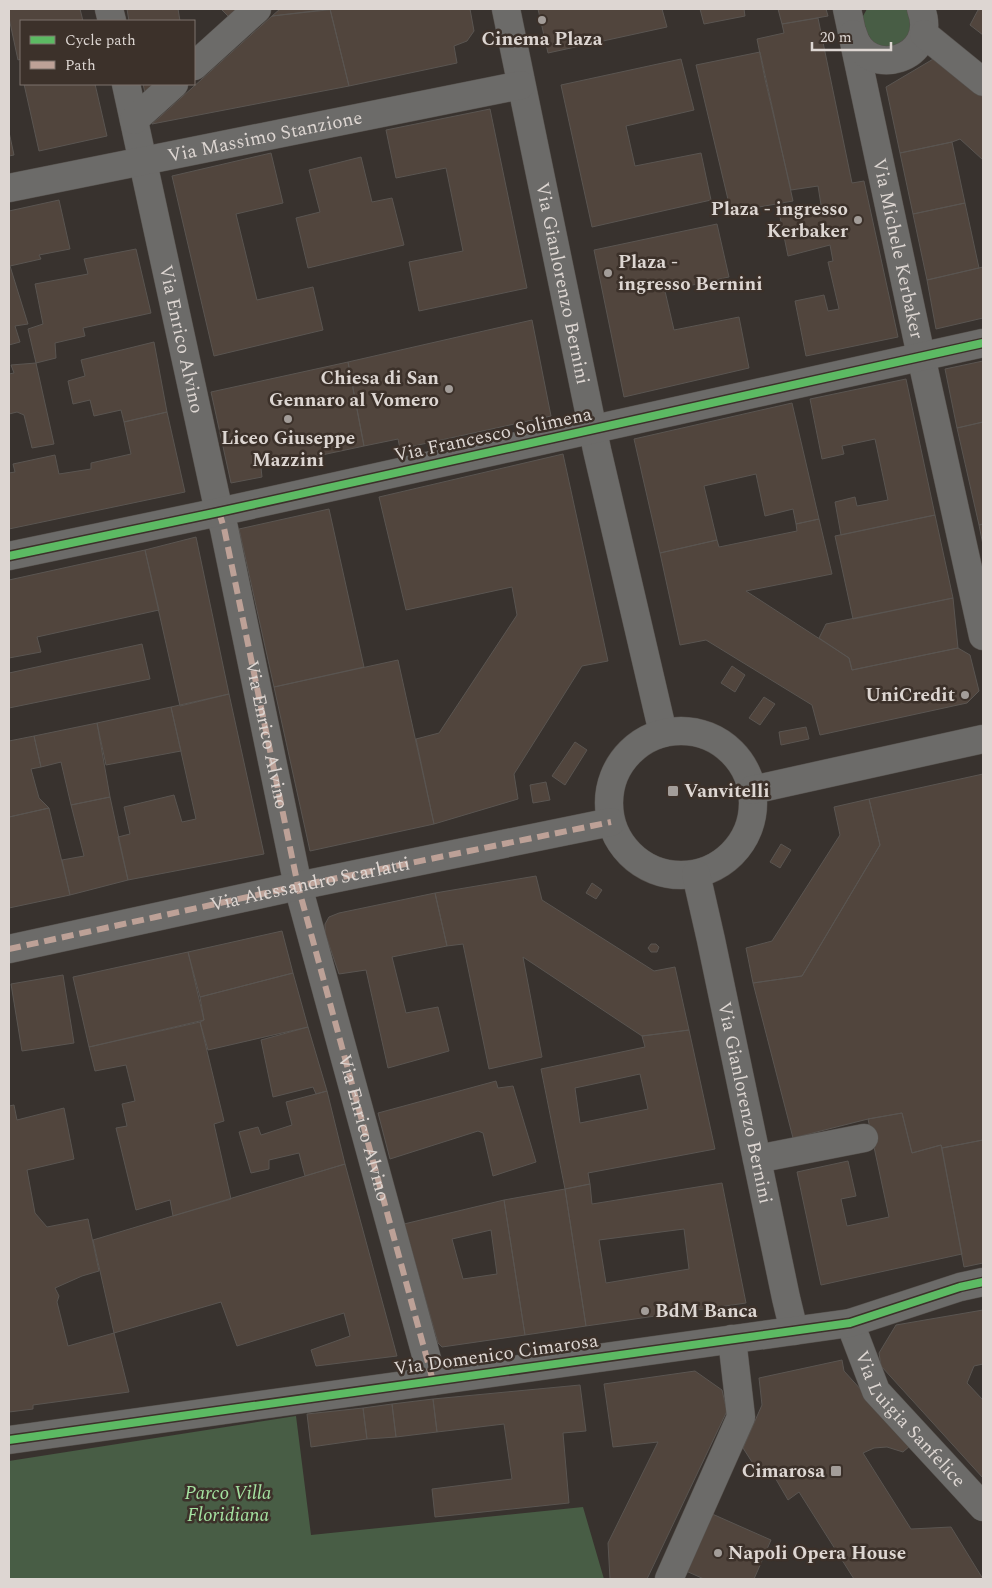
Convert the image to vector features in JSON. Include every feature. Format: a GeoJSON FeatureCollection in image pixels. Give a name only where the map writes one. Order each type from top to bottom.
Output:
{"type":"FeatureCollection","features":[{"type":"Feature","properties":{"kind":"street"},"geometry":{"type":"LineString","coordinates":[[195,65],[257,9]]}},
{"type":"Feature","properties":{"kind":"street","name":"Via Gianlorenzo Bernini"},"geometry":{"type":"LineString","coordinates":[[506,9],[593,430],[663,733]]}},
{"type":"Feature","properties":{"kind":"street"},"geometry":{"type":"LineString","coordinates":[[851,15],[854,39],[860,48],[868,55],[879,60],[890,61],[901,59],[911,53],[919,44],[923,21]]}},
{"type":"Feature","properties":{"kind":"street","name":"Via Michele Kerbaker"},"geometry":{"type":"LineString","coordinates":[[851,15],[921,356],[983,636]]}},
{"type":"Feature","properties":{"kind":"street"},"geometry":{"type":"LineString","coordinates":[[923,21],[983,82]]}},
{"type":"Feature","properties":{"kind":"street","name":"Via Enrico Alvino"},"geometry":{"type":"LineString","coordinates":[[126,85],[224,528],[298,886],[432,1381]]}},
{"type":"Feature","properties":{"kind":"street"},"geometry":{"type":"LineString","coordinates":[[134,120],[173,85]]}},
{"type":"Feature","properties":{"kind":"street","name":"Via Massimo Stanzione"},"geometry":{"type":"LineString","coordinates":[[9,188],[522,85]]}},
{"type":"Feature","properties":{"kind":"street","name":"Via Francesco Solimena"},"geometry":{"type":"LineString","coordinates":[[9,556],[219,512],[983,343]]}},
{"type":"Feature","properties":{"kind":"street"},"geometry":{"type":"LineString","coordinates":[[686,731],[709,736],[729,749],[744,767],[752,790],[752,815],[744,839],[729,858],[713,869],[696,874],[681,875],[659,872],[638,861],[621,844],[611,822],[608,800],[613,778],[624,758],[641,742],[663,733],[686,731]]}},
{"type":"Feature","properties":{"kind":"street"},"geometry":{"type":"LineString","coordinates":[[752,790],[983,739]]}},
{"type":"Feature","properties":{"kind":"street","name":"Via Alessandro Scarlatti"},"geometry":{"type":"LineString","coordinates":[[9,949],[298,886],[611,822]]}},
{"type":"Feature","properties":{"kind":"street","name":"Via Gianlorenzo Bernini"},"geometry":{"type":"LineString","coordinates":[[696,874],[712,940],[794,1331]]}},
{"type":"Feature","properties":{"kind":"street"},"geometry":{"type":"LineString","coordinates":[[757,1159],[864,1138]]}},
{"type":"Feature","properties":{"kind":"street","name":"Via Domenico Cimarosa"},"geometry":{"type":"LineString","coordinates":[[9,1440],[850,1323],[960,1287],[983,1282]]}},
{"type":"Feature","properties":{"kind":"street","name":"Via Luigia Sanfelice"},"geometry":{"type":"LineString","coordinates":[[850,1323],[876,1391],[983,1507]]}},
{"type":"Feature","properties":{"kind":"street"},"geometry":{"type":"LineString","coordinates":[[669,1579],[741,1417],[732,1339]]}},
{"type":"Feature","properties":{"kind":"green space"},"geometry":{"type":"Polygon","coordinates":[[[867,9],[909,9],[914,25],[902,46],[876,47],[862,25],[863,16],[867,9]]]}},
{"type":"Feature","properties":{"kind":"green space","name":"Parco Villa Floridiana"},"geometry":{"type":"Polygon","coordinates":[[[296,1416],[311,1535],[583,1507],[604,1579],[9,1579],[9,1461],[296,1416]]]}},
{"type":"Feature","properties":{"kind":"building"},"geometry":{"type":"Polygon","coordinates":[[[9,9],[80,9],[83,20],[20,20],[20,59],[18,60],[9,18],[9,9]]]}},
{"type":"Feature","properties":{"kind":"building"},"geometry":{"type":"Polygon","coordinates":[[[127,9],[178,9],[180,20],[129,20],[127,9]]]}},
{"type":"Feature","properties":{"kind":"building"},"geometry":{"type":"Polygon","coordinates":[[[221,9],[242,9],[231,19],[221,9]]]}},
{"type":"Feature","properties":{"kind":"building"},"geometry":{"type":"Polygon","coordinates":[[[280,9],[336,9],[272,16],[280,9]]]}},
{"type":"Feature","properties":{"kind":"building"},"geometry":{"type":"Polygon","coordinates":[[[330,9],[470,9],[474,31],[467,41],[454,46],[457,63],[349,86],[330,9]]]}},
{"type":"Feature","properties":{"kind":"building"},"geometry":{"type":"Polygon","coordinates":[[[330,9],[349,86],[152,124],[272,16],[330,9]]]}},
{"type":"Feature","properties":{"kind":"building"},"geometry":{"type":"Polygon","coordinates":[[[538,9],[662,9],[667,27],[548,53],[538,9]]]}},
{"type":"Feature","properties":{"kind":"building"},"geometry":{"type":"Polygon","coordinates":[[[700,9],[744,9],[745,16],[704,24],[700,9]]]}},
{"type":"Feature","properties":{"kind":"building"},"geometry":{"type":"Polygon","coordinates":[[[778,9],[826,9],[828,16],[782,24],[778,9]]]}},
{"type":"Feature","properties":{"kind":"building"},"geometry":{"type":"Polygon","coordinates":[[[983,9],[983,35],[970,25],[978,10],[983,9]]]}},
{"type":"Feature","properties":{"kind":"building"},"geometry":{"type":"Polygon","coordinates":[[[818,18],[852,183],[864,181],[898,337],[806,356],[795,301],[824,295],[828,311],[839,309],[828,262],[833,261],[830,245],[788,256],[779,212],[821,205],[818,186],[791,190],[757,39],[784,33],[782,24],[818,18]]]}},
{"type":"Feature","properties":{"kind":"building"},"geometry":{"type":"Polygon","coordinates":[[[760,52],[793,201],[731,212],[696,65],[760,52]]]}},
{"type":"Feature","properties":{"kind":"building"},"geometry":{"type":"Polygon","coordinates":[[[940,55],[983,92],[983,160],[960,139],[900,153],[886,87],[940,55]]]}},
{"type":"Feature","properties":{"kind":"building"},"geometry":{"type":"Polygon","coordinates":[[[681,59],[694,110],[626,126],[635,166],[701,153],[711,200],[592,227],[561,85],[681,59]]]}},
{"type":"Feature","properties":{"kind":"building"},"geometry":{"type":"Polygon","coordinates":[[[24,85],[95,85],[107,136],[39,151],[24,85]]]}},
{"type":"Feature","properties":{"kind":"building"},"geometry":{"type":"Polygon","coordinates":[[[143,85],[165,85],[147,102],[143,85]]]}},
{"type":"Feature","properties":{"kind":"building"},"geometry":{"type":"Polygon","coordinates":[[[490,109],[527,288],[419,311],[409,262],[463,251],[446,168],[396,178],[386,130],[490,109]]]}},
{"type":"Feature","properties":{"kind":"building"},"geometry":{"type":"Polygon","coordinates":[[[9,132],[14,155],[9,156],[9,132]]]}},
{"type":"Feature","properties":{"kind":"building"},"geometry":{"type":"Polygon","coordinates":[[[952,142],[965,203],[913,214],[900,153],[952,142]]]}},
{"type":"Feature","properties":{"kind":"building"},"geometry":{"type":"Polygon","coordinates":[[[271,153],[283,203],[236,214],[257,300],[313,287],[323,330],[214,356],[172,176],[271,153]]]}},
{"type":"Feature","properties":{"kind":"building"},"geometry":{"type":"Polygon","coordinates":[[[361,157],[372,202],[392,198],[404,245],[308,268],[296,218],[320,212],[309,170],[361,157]]]}},
{"type":"Feature","properties":{"kind":"building"},"geometry":{"type":"Polygon","coordinates":[[[59,200],[70,249],[39,255],[41,259],[10,266],[28,324],[15,326],[20,342],[9,345],[9,211],[59,200]]]}},
{"type":"Feature","properties":{"kind":"building"},"geometry":{"type":"Polygon","coordinates":[[[965,203],[979,268],[927,280],[913,214],[965,203]]]}},
{"type":"Feature","properties":{"kind":"building"},"geometry":{"type":"Polygon","coordinates":[[[717,224],[729,277],[665,291],[674,330],[739,317],[749,368],[624,397],[594,250],[717,224]]]}},
{"type":"Feature","properties":{"kind":"building"},"geometry":{"type":"Polygon","coordinates":[[[136,249],[151,313],[83,328],[85,336],[55,343],[56,358],[36,363],[28,329],[43,324],[35,284],[88,274],[84,259],[136,249]]]}},
{"type":"Feature","properties":{"kind":"building"},"geometry":{"type":"Polygon","coordinates":[[[983,267],[983,318],[936,329],[927,280],[983,267]]]}},
{"type":"Feature","properties":{"kind":"building","name":"Chiesa di San Gennaro al Vomero"},"geometry":{"type":"Polygon","coordinates":[[[532,320],[551,416],[400,449],[398,439],[364,446],[348,362],[532,320]]]}},
{"type":"Feature","properties":{"kind":"building"},"geometry":{"type":"Polygon","coordinates":[[[154,342],[167,412],[124,422],[121,410],[94,416],[90,400],[73,404],[68,381],[85,376],[81,360],[154,342]]]}},
{"type":"Feature","properties":{"kind":"building"},"geometry":{"type":"Polygon","coordinates":[[[983,361],[983,422],[957,428],[945,369],[983,361]]]}},
{"type":"Feature","properties":{"kind":"building","name":"Liceo Giuseppe Mazzini"},"geometry":{"type":"Polygon","coordinates":[[[348,362],[364,446],[261,468],[262,477],[231,483],[211,392],[348,362]]]}},
{"type":"Feature","properties":{"kind":"building"},"geometry":{"type":"Polygon","coordinates":[[[36,363],[54,444],[32,448],[24,415],[17,412],[9,414],[9,374],[14,373],[11,365],[36,363]]]}},
{"type":"Feature","properties":{"kind":"building"},"geometry":{"type":"Polygon","coordinates":[[[906,379],[935,515],[841,535],[835,502],[855,497],[857,506],[888,500],[875,439],[842,446],[844,454],[822,459],[810,399],[906,379]]]}},
{"type":"Feature","properties":{"kind":"building"},"geometry":{"type":"Polygon","coordinates":[[[792,403],[819,519],[796,524],[793,509],[765,516],[756,474],[704,486],[717,540],[660,553],[634,439],[792,403]]]}},
{"type":"Feature","properties":{"kind":"building"},"geometry":{"type":"Polygon","coordinates":[[[167,412],[185,492],[9,529],[9,473],[15,472],[13,464],[55,455],[59,474],[91,469],[91,463],[131,454],[124,422],[167,412]]]}},
{"type":"Feature","properties":{"kind":"building"},"geometry":{"type":"Polygon","coordinates":[[[983,422],[983,524],[979,525],[957,428],[983,422]]]}},
{"type":"Feature","properties":{"kind":"building"},"geometry":{"type":"Polygon","coordinates":[[[563,454],[608,661],[582,666],[514,774],[518,799],[434,824],[416,739],[439,733],[517,615],[512,587],[406,610],[379,497],[563,454]]]}},
{"type":"Feature","properties":{"kind":"building"},"geometry":{"type":"Polygon","coordinates":[[[329,509],[364,667],[274,687],[239,529],[329,509]]]}},
{"type":"Feature","properties":{"kind":"building"},"geometry":{"type":"Polygon","coordinates":[[[935,515],[953,598],[853,619],[835,536],[935,515]]]}},
{"type":"Feature","properties":{"kind":"building"},"geometry":{"type":"Polygon","coordinates":[[[819,519],[832,574],[746,591],[849,658],[852,670],[958,648],[970,655],[979,691],[967,703],[820,735],[812,705],[706,640],[680,645],[660,553],[717,540],[719,547],[797,531],[796,524],[819,519]]]}},
{"type":"Feature","properties":{"kind":"building"},"geometry":{"type":"Polygon","coordinates":[[[983,524],[983,545],[979,525],[983,524]]]}},
{"type":"Feature","properties":{"kind":"building"},"geometry":{"type":"Polygon","coordinates":[[[196,537],[229,694],[180,706],[145,550],[196,537]]]}},
{"type":"Feature","properties":{"kind":"building"},"geometry":{"type":"Polygon","coordinates":[[[145,550],[159,610],[37,637],[41,652],[9,658],[9,580],[145,550]]]}},
{"type":"Feature","properties":{"kind":"building"},"geometry":{"type":"Polygon","coordinates":[[[953,598],[958,648],[852,670],[849,658],[819,638],[826,624],[953,598]]]}},
{"type":"Feature","properties":{"kind":"building"},"geometry":{"type":"Polygon","coordinates":[[[142,644],[150,679],[9,708],[9,673],[142,644]]]}},
{"type":"Feature","properties":{"kind":"building"},"geometry":{"type":"Polygon","coordinates":[[[398,660],[434,824],[310,851],[274,687],[398,660]]]}},
{"type":"Feature","properties":{"kind":"building"},"geometry":{"type":"Polygon","coordinates":[[[732,666],[745,675],[735,692],[721,683],[732,666]]]}},
{"type":"Feature","properties":{"kind":"building"},"geometry":{"type":"Polygon","coordinates":[[[229,694],[264,854],[128,880],[118,837],[130,834],[124,807],[174,795],[182,822],[196,819],[171,707],[229,694]]]}},
{"type":"Feature","properties":{"kind":"building"},"geometry":{"type":"Polygon","coordinates":[[[764,697],[775,704],[760,725],[749,718],[764,697]]]}},
{"type":"Feature","properties":{"kind":"building"},"geometry":{"type":"Polygon","coordinates":[[[171,707],[181,751],[106,765],[97,723],[171,707]]]}},
{"type":"Feature","properties":{"kind":"building"},"geometry":{"type":"Polygon","coordinates":[[[97,723],[110,797],[71,805],[61,762],[41,767],[34,736],[97,723]]]}},
{"type":"Feature","properties":{"kind":"building"},"geometry":{"type":"Polygon","coordinates":[[[806,727],[809,739],[781,745],[779,732],[806,727]]]}},
{"type":"Feature","properties":{"kind":"building"},"geometry":{"type":"Polygon","coordinates":[[[34,736],[41,767],[31,769],[39,798],[49,808],[9,817],[9,741],[34,736]]]}},
{"type":"Feature","properties":{"kind":"building"},"geometry":{"type":"Polygon","coordinates":[[[575,742],[587,750],[565,785],[552,776],[575,742]]]}},
{"type":"Feature","properties":{"kind":"building"},"geometry":{"type":"Polygon","coordinates":[[[983,774],[983,1140],[942,1148],[941,1145],[912,1153],[902,1113],[868,1119],[793,1138],[753,983],[802,976],[880,845],[869,799],[983,774]]]}},
{"type":"Feature","properties":{"kind":"building"},"geometry":{"type":"Polygon","coordinates":[[[546,782],[550,800],[533,803],[530,785],[546,782]]]}},
{"type":"Feature","properties":{"kind":"building"},"geometry":{"type":"Polygon","coordinates":[[[110,797],[128,880],[70,895],[62,860],[84,856],[71,805],[110,797]]]}},
{"type":"Feature","properties":{"kind":"building"},"geometry":{"type":"Polygon","coordinates":[[[869,799],[880,845],[802,976],[753,983],[746,948],[772,941],[840,835],[834,807],[869,799]]]}},
{"type":"Feature","properties":{"kind":"building"},"geometry":{"type":"Polygon","coordinates":[[[49,808],[70,895],[9,908],[9,817],[49,808]]]}},
{"type":"Feature","properties":{"kind":"building"},"geometry":{"type":"Polygon","coordinates":[[[781,844],[791,850],[780,868],[770,862],[781,844]]]}},
{"type":"Feature","properties":{"kind":"building"},"geometry":{"type":"Polygon","coordinates":[[[536,876],[542,900],[654,971],[675,967],[689,1030],[642,1036],[523,957],[542,1057],[489,1069],[463,944],[447,946],[435,893],[536,876]]]}},
{"type":"Feature","properties":{"kind":"building"},"geometry":{"type":"Polygon","coordinates":[[[592,883],[602,890],[596,899],[586,893],[592,883]]]}},
{"type":"Feature","properties":{"kind":"building"},"geometry":{"type":"Polygon","coordinates":[[[435,893],[447,946],[392,957],[406,1013],[438,1007],[449,1051],[388,1068],[366,970],[339,974],[325,933],[325,924],[329,917],[339,913],[435,893]]]}},
{"type":"Feature","properties":{"kind":"building"},"geometry":{"type":"Polygon","coordinates":[[[282,931],[293,973],[200,997],[188,952],[282,931]]]}},
{"type":"Feature","properties":{"kind":"building"},"geometry":{"type":"Polygon","coordinates":[[[651,944],[656,944],[659,947],[657,952],[651,952],[648,948],[651,944]]]}},
{"type":"Feature","properties":{"kind":"building"},"geometry":{"type":"Polygon","coordinates":[[[188,952],[204,1020],[89,1047],[73,977],[188,952]]]}},
{"type":"Feature","properties":{"kind":"building"},"geometry":{"type":"Polygon","coordinates":[[[293,973],[308,1027],[208,1050],[200,1022],[204,1020],[200,997],[293,973]]]}},
{"type":"Feature","properties":{"kind":"building"},"geometry":{"type":"Polygon","coordinates":[[[63,975],[74,1043],[22,1051],[11,984],[63,975]]]}},
{"type":"Feature","properties":{"kind":"building"},"geometry":{"type":"Polygon","coordinates":[[[200,1022],[224,1121],[214,1124],[231,1199],[173,1216],[170,1200],[136,1210],[116,1128],[127,1126],[122,1104],[135,1101],[126,1065],[95,1071],[89,1047],[200,1022]]]}},
{"type":"Feature","properties":{"kind":"building"},"geometry":{"type":"Polygon","coordinates":[[[308,1027],[327,1091],[316,1094],[313,1087],[273,1097],[261,1040],[308,1027]]]}},
{"type":"Feature","properties":{"kind":"building"},"geometry":{"type":"Polygon","coordinates":[[[689,1030],[715,1149],[588,1173],[590,1184],[565,1189],[541,1069],[645,1047],[642,1036],[689,1030]],[[640,1074],[575,1088],[580,1123],[648,1109],[640,1074]]]}},
{"type":"Feature","properties":{"kind":"building"},"geometry":{"type":"Polygon","coordinates":[[[496,1081],[498,1088],[513,1086],[536,1162],[493,1176],[483,1133],[478,1131],[390,1159],[378,1113],[496,1081]]]}},
{"type":"Feature","properties":{"kind":"building"},"geometry":{"type":"Polygon","coordinates":[[[327,1091],[345,1164],[305,1176],[299,1153],[269,1160],[269,1169],[251,1173],[239,1132],[258,1127],[261,1135],[292,1125],[286,1102],[327,1091]]]}},
{"type":"Feature","properties":{"kind":"building"},"geometry":{"type":"Polygon","coordinates":[[[14,1105],[17,1120],[64,1108],[74,1159],[27,1170],[35,1213],[47,1227],[88,1219],[99,1271],[55,1288],[59,1296],[57,1302],[68,1346],[114,1333],[129,1392],[33,1405],[33,1409],[9,1412],[9,1106],[14,1105]]]}},
{"type":"Feature","properties":{"kind":"building"},"geometry":{"type":"Polygon","coordinates":[[[902,1113],[912,1153],[941,1145],[962,1254],[821,1285],[797,1172],[848,1161],[856,1196],[841,1199],[847,1226],[889,1217],[868,1119],[902,1113]]]}},
{"type":"Feature","properties":{"kind":"building"},"geometry":{"type":"Polygon","coordinates":[[[983,1140],[983,1263],[964,1267],[942,1148],[983,1140]]]}},
{"type":"Feature","properties":{"kind":"building"},"geometry":{"type":"Polygon","coordinates":[[[345,1164],[397,1356],[316,1366],[311,1350],[350,1336],[344,1313],[237,1346],[221,1302],[114,1333],[93,1240],[345,1164]]]}},
{"type":"Feature","properties":{"kind":"building"},"geometry":{"type":"Polygon","coordinates":[[[722,1183],[746,1303],[586,1326],[565,1189],[590,1184],[592,1204],[722,1183]],[[684,1229],[599,1240],[606,1283],[689,1269],[684,1229]]]}},
{"type":"Feature","properties":{"kind":"building"},"geometry":{"type":"Polygon","coordinates":[[[565,1189],[586,1326],[525,1335],[504,1200],[565,1189]]]}},
{"type":"Feature","properties":{"kind":"building"},"geometry":{"type":"Polygon","coordinates":[[[504,1200],[525,1335],[442,1347],[438,1343],[404,1224],[504,1200]],[[491,1230],[452,1239],[463,1279],[497,1274],[491,1230]]]}},
{"type":"Feature","properties":{"kind":"building"},"geometry":{"type":"Polygon","coordinates":[[[983,1310],[983,1364],[974,1366],[967,1383],[983,1400],[983,1478],[881,1366],[879,1353],[896,1325],[983,1310]]]}},
{"type":"Feature","properties":{"kind":"building"},"geometry":{"type":"Polygon","coordinates":[[[842,1360],[844,1371],[911,1445],[903,1452],[887,1447],[874,1448],[863,1453],[911,1529],[951,1527],[983,1579],[854,1579],[799,1492],[788,1500],[770,1469],[759,1473],[743,1448],[762,1405],[759,1378],[842,1360]]]}},
{"type":"Feature","properties":{"kind":"building"},"geometry":{"type":"Polygon","coordinates":[[[695,1371],[722,1390],[727,1411],[647,1579],[610,1579],[608,1543],[658,1442],[613,1447],[604,1384],[695,1371]]]}},
{"type":"Feature","properties":{"kind":"building"},"geometry":{"type":"Polygon","coordinates":[[[580,1385],[586,1431],[563,1433],[569,1503],[435,1517],[432,1489],[512,1479],[504,1424],[437,1432],[433,1399],[580,1385]]]}},
{"type":"Feature","properties":{"kind":"building"},"geometry":{"type":"Polygon","coordinates":[[[433,1399],[437,1432],[396,1437],[392,1404],[433,1399]]]}},
{"type":"Feature","properties":{"kind":"building"},"geometry":{"type":"Polygon","coordinates":[[[392,1404],[396,1437],[367,1439],[363,1408],[392,1404]]]}},
{"type":"Feature","properties":{"kind":"building"},"geometry":{"type":"Polygon","coordinates":[[[363,1408],[367,1439],[311,1447],[307,1414],[363,1408]]]}},
{"type":"Feature","properties":{"kind":"building"},"geometry":{"type":"Polygon","coordinates":[[[710,1513],[771,1540],[754,1579],[704,1579],[686,1571],[710,1513]]]}},
{"type":"Feature","properties":{"kind":"marked path"},"geometry":{"type":"LineString","coordinates":[[219,512],[224,528],[298,886],[433,1381]]}},
{"type":"Feature","properties":{"kind":"marked path"},"geometry":{"type":"LineString","coordinates":[[9,949],[298,886],[611,822]]}},
{"type":"Feature","properties":{"kind":"cycle path"},"geometry":{"type":"LineString","coordinates":[[9,556],[219,512],[983,343]]}},
{"type":"Feature","properties":{"kind":"cycle path"},"geometry":{"type":"LineString","coordinates":[[9,1440],[850,1323],[960,1287],[983,1282]]}},
{"type":"Feature","properties":{"kind":"place","name":"Cinema Plaza"},"geometry":{"type":"Point","coordinates":[542,20]}},
{"type":"Feature","properties":{"kind":"place","name":"Plaza - ingresso Kerbaker"},"geometry":{"type":"Point","coordinates":[858,220]}},
{"type":"Feature","properties":{"kind":"place","name":"Plaza - ingresso Bernini"},"geometry":{"type":"Point","coordinates":[608,273]}},
{"type":"Feature","properties":{"kind":"place","name":"Chiesa di San Gennaro al Vomero"},"geometry":{"type":"Point","coordinates":[449,389]}},
{"type":"Feature","properties":{"kind":"place","name":"Liceo Giuseppe Mazzini"},"geometry":{"type":"Point","coordinates":[288,419]}},
{"type":"Feature","properties":{"kind":"place","name":"UniCredit"},"geometry":{"type":"Point","coordinates":[965,695]}},
{"type":"Feature","properties":{"kind":"place","name":"Vanvitelli"},"geometry":{"type":"Point","coordinates":[673,791]}},
{"type":"Feature","properties":{"kind":"place","name":"BdM Banca"},"geometry":{"type":"Point","coordinates":[645,1311]}},
{"type":"Feature","properties":{"kind":"place","name":"Cimarosa"},"geometry":{"type":"Point","coordinates":[836,1471]}},
{"type":"Feature","properties":{"kind":"place","name":"Napoli Opera House"},"geometry":{"type":"Point","coordinates":[718,1553]}}]}
